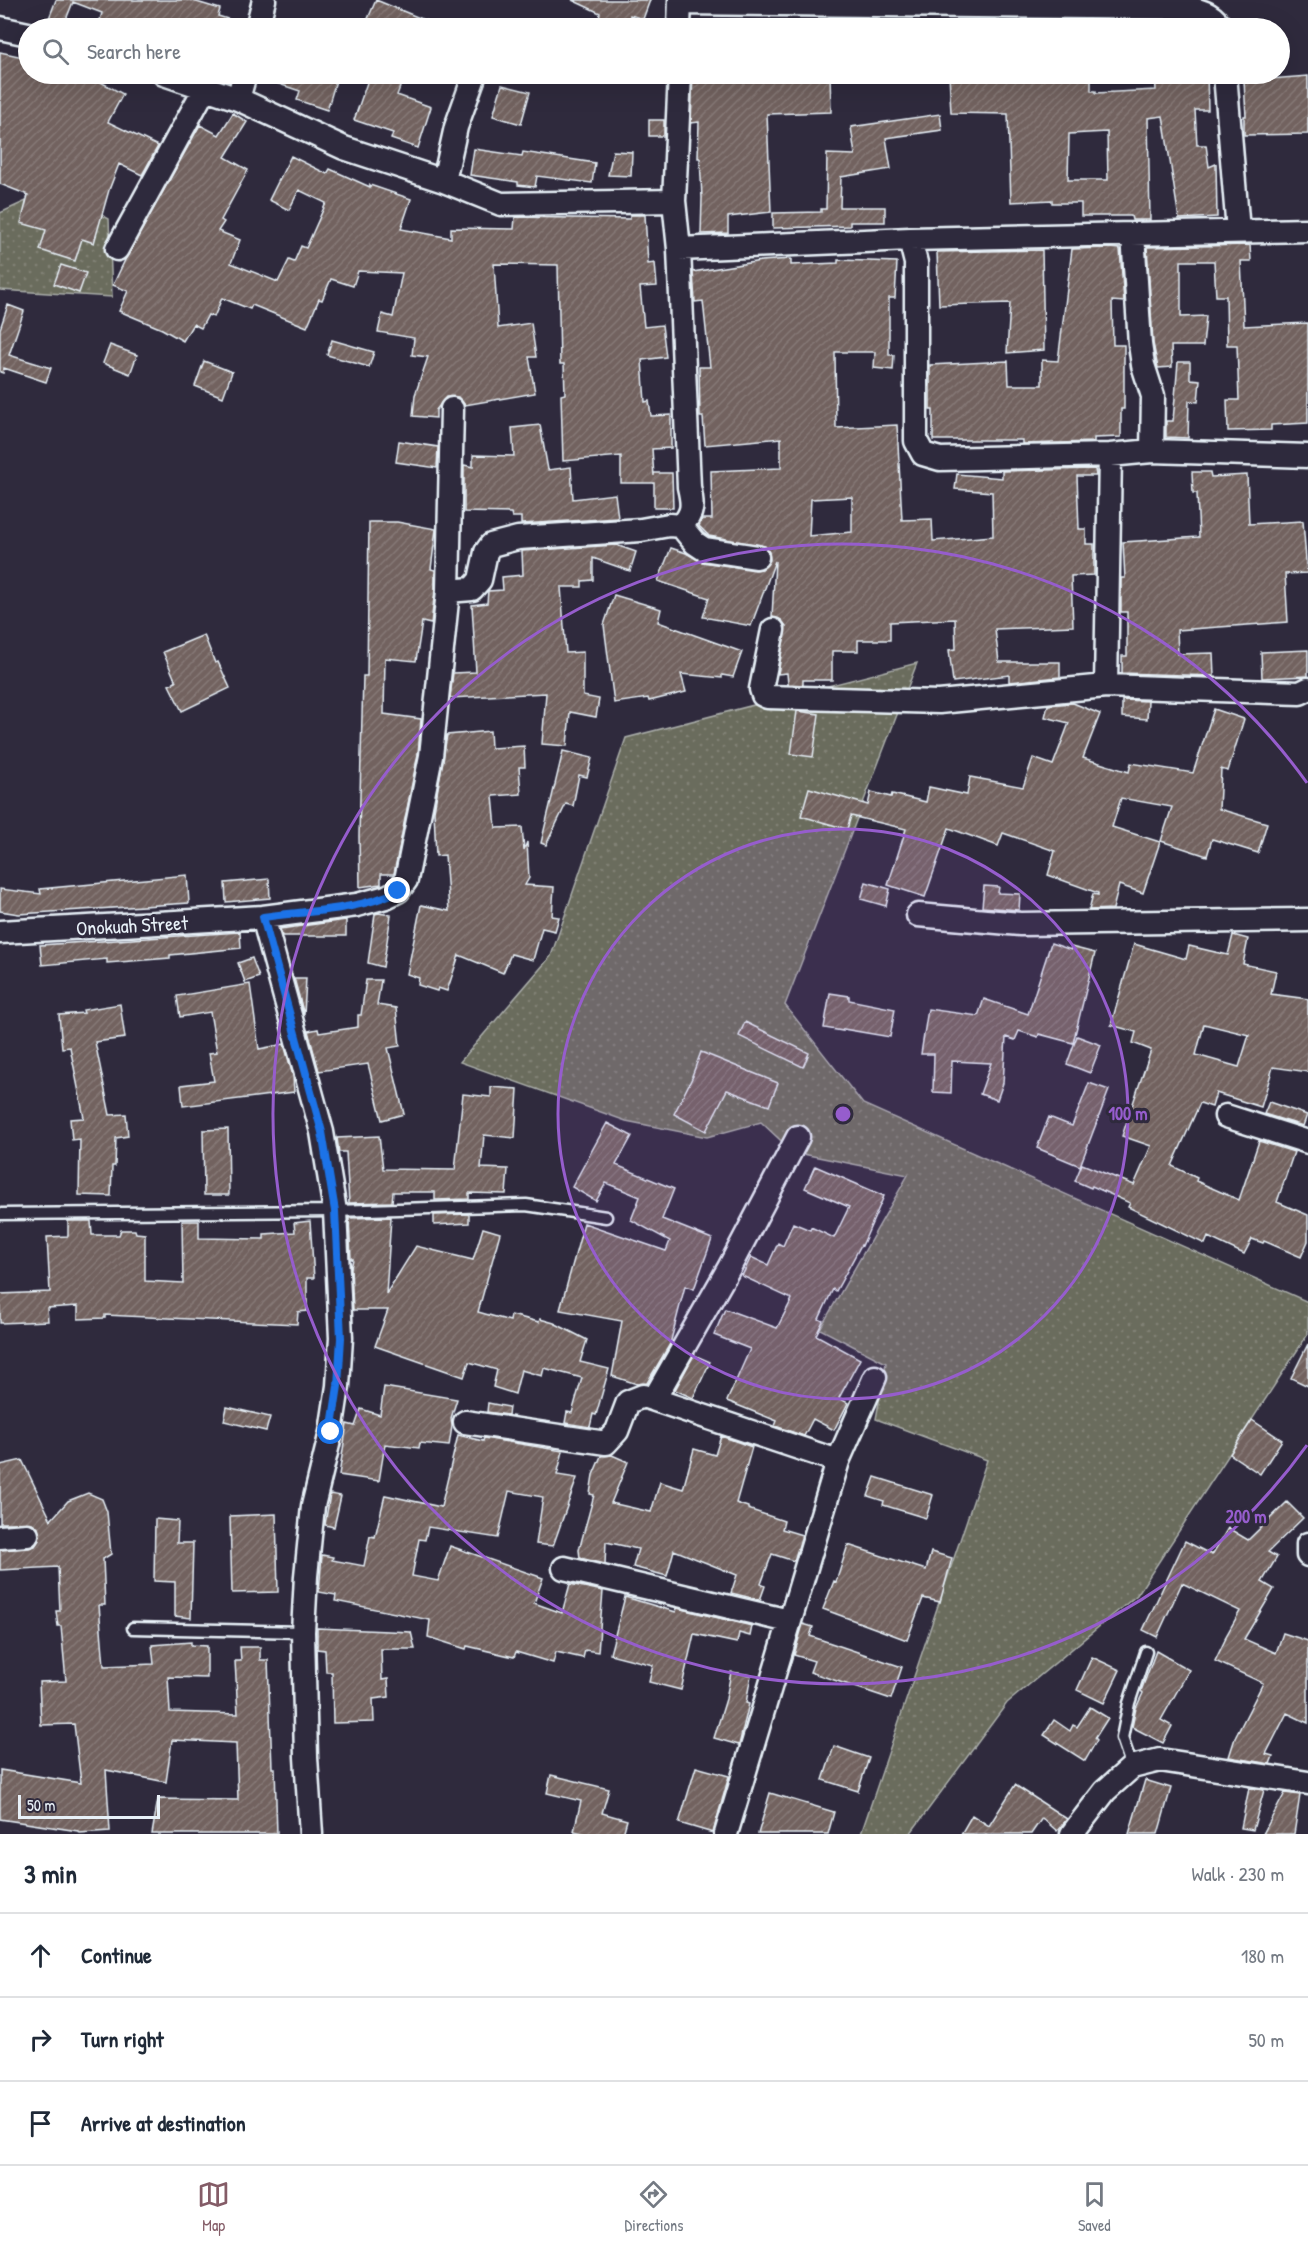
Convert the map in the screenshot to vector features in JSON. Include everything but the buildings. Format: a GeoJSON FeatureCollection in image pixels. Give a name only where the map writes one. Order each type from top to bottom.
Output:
{"type":"FeatureCollection","features":[{"type":"Feature","properties":{"kind":"street"},"geometry":{"type":"LineString","coordinates":[[259,18],[264,0]]}},
{"type":"Feature","properties":{"kind":"street"},"geometry":{"type":"LineString","coordinates":[[679,18],[680,1],[1191,8],[1215,18]]}},
{"type":"Feature","properties":{"kind":"street"},"geometry":{"type":"LineString","coordinates":[[0,28],[18,32]]}},
{"type":"Feature","properties":{"kind":"street"},"geometry":{"type":"LineString","coordinates":[[193,84],[238,99],[344,148],[444,181],[501,204],[674,201]]}},
{"type":"Feature","properties":{"kind":"street"},"geometry":{"type":"LineString","coordinates":[[238,99],[242,84]]}},
{"type":"Feature","properties":{"kind":"street"},"geometry":{"type":"LineString","coordinates":[[444,181],[456,127],[471,84]]}},
{"type":"Feature","properties":{"kind":"street"},"geometry":{"type":"LineString","coordinates":[[680,84],[674,201],[679,249],[689,487],[692,502],[691,517],[681,526]]}},
{"type":"Feature","properties":{"kind":"street"},"geometry":{"type":"LineString","coordinates":[[1226,84],[1238,231]]}},
{"type":"Feature","properties":{"kind":"street"},"geometry":{"type":"LineString","coordinates":[[117,249],[205,88]]}},
{"type":"Feature","properties":{"kind":"street"},"geometry":{"type":"LineString","coordinates":[[679,249],[910,239],[1308,230]]}},
{"type":"Feature","properties":{"kind":"street"},"geometry":{"type":"LineString","coordinates":[[1133,234],[1140,344],[1143,365],[1153,396],[1152,451]]}},
{"type":"Feature","properties":{"kind":"street"},"geometry":{"type":"LineString","coordinates":[[910,239],[916,263],[916,441],[922,454],[940,459],[1110,455],[1152,451],[1308,456]]}},
{"type":"Feature","properties":{"kind":"street","name":"Onokuah Street"},"geometry":{"type":"LineString","coordinates":[[0,932],[263,917],[357,905],[386,897],[398,891],[406,880],[431,756],[448,591],[452,409]]}},
{"type":"Feature","properties":{"kind":"street"},"geometry":{"type":"LineString","coordinates":[[1106,686],[1110,455]]}},
{"type":"Feature","properties":{"kind":"street"},"geometry":{"type":"LineString","coordinates":[[448,591],[472,589],[480,580],[486,552],[491,545],[518,538],[641,530],[669,525],[681,526],[695,543],[704,549],[757,557]]}},
{"type":"Feature","properties":{"kind":"street"},"geometry":{"type":"LineString","coordinates":[[773,630],[761,689],[767,697],[939,702],[1106,686],[1300,693],[1308,689]]}},
{"type":"Feature","properties":{"kind":"street"},"geometry":{"type":"LineString","coordinates":[[918,915],[1020,924],[1308,920]]}},
{"type":"Feature","properties":{"kind":"street"},"geometry":{"type":"LineString","coordinates":[[263,917],[322,1132],[335,1211],[341,1338],[339,1374],[331,1432],[314,1506],[306,1576],[303,1632],[306,1757],[311,1834]]}},
{"type":"Feature","properties":{"kind":"street"},"geometry":{"type":"LineString","coordinates":[[1226,1116],[1308,1142]]}},
{"type":"Feature","properties":{"kind":"street"},"geometry":{"type":"LineString","coordinates":[[654,1399],[729,1268],[798,1137]]}},
{"type":"Feature","properties":{"kind":"street"},"geometry":{"type":"LineString","coordinates":[[726,1834],[838,1461],[875,1377]]}},
{"type":"Feature","properties":{"kind":"street"},"geometry":{"type":"LineString","coordinates":[[465,1422],[606,1443],[617,1431],[628,1402],[643,1396],[838,1461]]}},
{"type":"Feature","properties":{"kind":"street"},"geometry":{"type":"LineString","coordinates":[[0,1537],[27,1535]]}},
{"type":"Feature","properties":{"kind":"street"},"geometry":{"type":"LineString","coordinates":[[1308,1544],[1308,1555]]}},
{"type":"Feature","properties":{"kind":"street"},"geometry":{"type":"LineString","coordinates":[[564,1568],[789,1621]]}},
{"type":"Feature","properties":{"kind":"street"},"geometry":{"type":"LineString","coordinates":[[1072,1834],[1105,1791],[1132,1767],[1160,1760],[1308,1783]]}},
{"type":"Feature","properties":{"kind":"lane"},"geometry":{"type":"LineString","coordinates":[[0,1214],[335,1211],[526,1204],[606,1216]]}},
{"type":"Feature","properties":{"kind":"lane"},"geometry":{"type":"LineString","coordinates":[[133,1628],[303,1632]]}},
{"type":"Feature","properties":{"kind":"lane"},"geometry":{"type":"LineString","coordinates":[[1132,1767],[1122,1738],[1129,1703],[1146,1652]]}},
{"type":"Feature","properties":{"kind":"green space"},"geometry":{"type":"Polygon","coordinates":[[[39,195],[90,209],[109,219],[112,297],[0,290],[0,213],[39,195]]]}},
{"type":"Feature","properties":{"kind":"green space"},"geometry":{"type":"Polygon","coordinates":[[[917,663],[785,1005],[863,1104],[1308,1302],[1308,1334],[1137,1595],[1007,1703],[910,1834],[861,1834],[987,1460],[876,1419],[886,1363],[820,1329],[908,1175],[793,1152],[761,1122],[707,1137],[626,1121],[460,1062],[551,956],[626,738],[917,663]]]}},
{"type":"Feature","properties":{"kind":"route"},"geometry":{"type":"LineString","coordinates":[[331,1432],[338,1386],[341,1338],[335,1211],[322,1132],[263,917],[357,905],[386,897],[398,891]]}}]}
